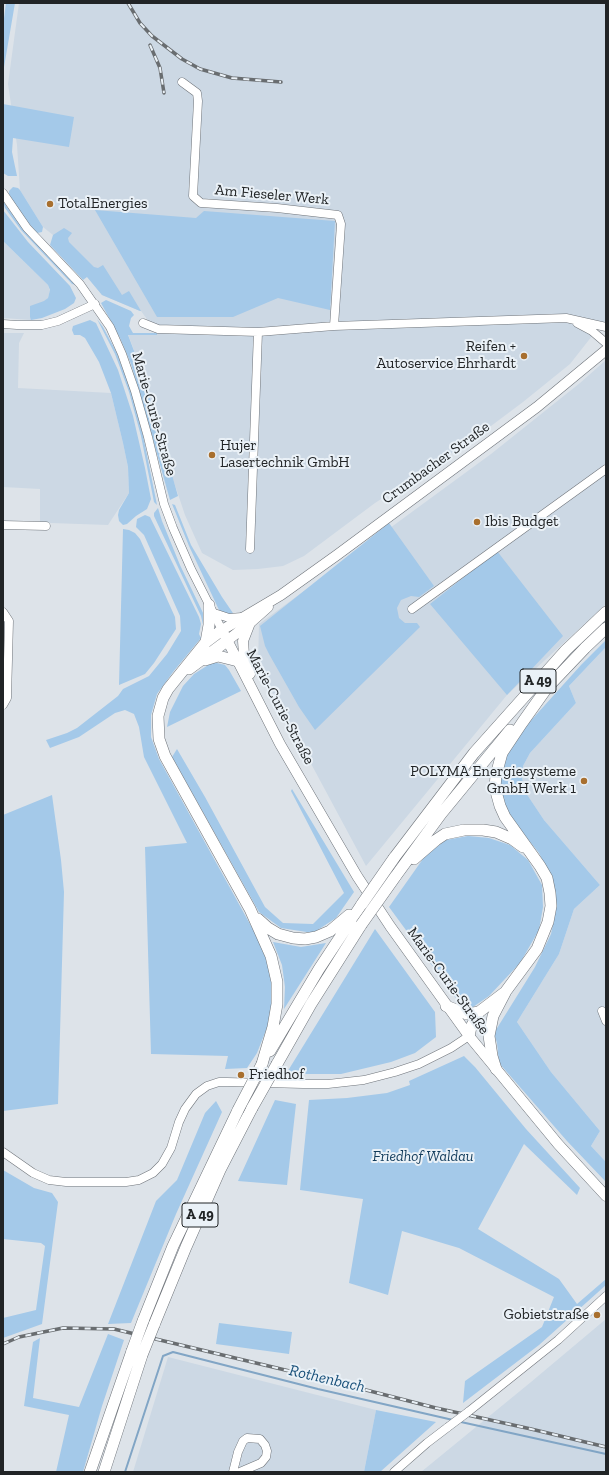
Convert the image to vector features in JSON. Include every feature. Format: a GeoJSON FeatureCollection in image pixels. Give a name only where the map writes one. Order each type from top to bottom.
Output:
{"type":"FeatureCollection","features":[{"type":"Feature","properties":{"kind":"highway"},"geometry":{"type":"LineString","coordinates":[[212,609],[206,642],[168,689],[162,702],[158,716],[159,739],[165,756],[175,776],[250,909],[265,939],[271,956],[277,982],[276,1015],[262,1064]]}},
{"type":"Feature","properties":{"kind":"highway","name":"A 49"},"geometry":{"type":"LineString","coordinates":[[104,1472],[137,1353],[143,1321],[173,1246],[238,1110],[262,1064],[319,969],[357,910],[394,858],[474,753],[566,650],[606,612]]}},
{"type":"Feature","properties":{"kind":"highway","name":"A 49"},"geometry":{"type":"LineString","coordinates":[[90,1472],[137,1353],[154,1325],[220,1170],[276,1064],[308,1010],[361,925],[463,786],[549,686],[606,628]]}},
{"type":"Feature","properties":{"kind":"highway"},"geometry":{"type":"LineString","coordinates":[[206,642],[225,635]]}},
{"type":"Feature","properties":{"kind":"highway"},"geometry":{"type":"LineString","coordinates":[[179,676],[200,661],[225,635]]}},
{"type":"Feature","properties":{"kind":"highway"},"geometry":{"type":"LineString","coordinates":[[200,661],[218,656],[238,661]]}},
{"type":"Feature","properties":{"kind":"highway"},"geometry":{"type":"LineString","coordinates":[[496,1069],[492,1056],[489,1036],[493,1016],[506,991],[537,949],[548,922],[551,906],[547,878],[533,855],[505,817],[500,806],[496,788],[496,775],[502,753],[549,686]]}},
{"type":"Feature","properties":{"kind":"highway"},"geometry":{"type":"LineString","coordinates":[[399,872],[445,834],[464,830],[496,832],[512,839],[533,855]]}},
{"type":"Feature","properties":{"kind":"highway"},"geometry":{"type":"LineString","coordinates":[[250,909],[263,924],[274,932],[288,938],[299,939],[316,937],[325,933],[357,910]]}},
{"type":"Feature","properties":{"kind":"highway"},"geometry":{"type":"LineString","coordinates":[[469,1036],[471,1027],[480,1012],[506,991]]}},
{"type":"Feature","properties":{"kind":"highway"},"geometry":{"type":"LineString","coordinates":[[446,1006],[467,1014],[480,1012]]}},
{"type":"Feature","properties":{"kind":"highway"},"geometry":{"type":"LineString","coordinates":[[469,1036],[493,1016]]}},
{"type":"Feature","properties":{"kind":"main road","name":"Crumbacher Straße"},"geometry":{"type":"LineString","coordinates":[[225,635],[537,407],[606,350]]}},
{"type":"Feature","properties":{"kind":"main road"},"geometry":{"type":"LineString","coordinates":[[246,620],[243,641],[244,655],[254,692]]}},
{"type":"Feature","properties":{"kind":"main road","name":"Marie-Curie-Straße"},"geometry":{"type":"LineString","coordinates":[[225,635],[280,744],[357,876],[446,1006],[469,1036],[558,1144],[606,1196]]}},
{"type":"Feature","properties":{"kind":"street","name":"Am Fieseler Werk"},"geometry":{"type":"LineString","coordinates":[[182,82],[197,93],[198,101],[193,196],[201,203],[278,208],[338,215],[341,224],[334,326]]}},
{"type":"Feature","properties":{"kind":"street","name":"Marie-Curie-Straße"},"geometry":{"type":"LineString","coordinates":[[3,193],[27,228],[78,281],[110,327],[122,354],[143,418],[164,504],[191,569],[225,635]]}},
{"type":"Feature","properties":{"kind":"street"},"geometry":{"type":"LineString","coordinates":[[3,324],[42,325],[58,322],[95,304]]}},
{"type":"Feature","properties":{"kind":"street"},"geometry":{"type":"LineString","coordinates":[[555,318],[579,323],[592,331],[606,343]]}},
{"type":"Feature","properties":{"kind":"street"},"geometry":{"type":"LineString","coordinates":[[142,324],[158,330],[258,332],[334,326],[555,318],[573,319],[606,327]]}},
{"type":"Feature","properties":{"kind":"street"},"geometry":{"type":"LineString","coordinates":[[596,325],[606,335]]}},
{"type":"Feature","properties":{"kind":"street"},"geometry":{"type":"LineString","coordinates":[[250,549],[258,332]]}},
{"type":"Feature","properties":{"kind":"street"},"geometry":{"type":"LineString","coordinates":[[412,609],[606,469]]}},
{"type":"Feature","properties":{"kind":"street"},"geometry":{"type":"LineString","coordinates":[[3,525],[46,526]]}},
{"type":"Feature","properties":{"kind":"street"},"geometry":{"type":"LineString","coordinates":[[212,609],[229,618],[246,620]]}},
{"type":"Feature","properties":{"kind":"street"},"geometry":{"type":"LineString","coordinates":[[3,612],[9,621],[7,698],[3,705]]}},
{"type":"Feature","properties":{"kind":"street"},"geometry":{"type":"LineString","coordinates":[[602,1011],[606,1021]]}},
{"type":"Feature","properties":{"kind":"street"},"geometry":{"type":"LineString","coordinates":[[3,1152],[33,1173],[50,1180],[66,1182],[126,1182],[139,1180],[153,1173],[162,1164],[171,1148],[179,1122],[185,1109],[196,1094],[207,1086],[219,1082],[328,1084],[364,1080],[419,1064],[451,1048],[469,1036]]}},
{"type":"Feature","properties":{"kind":"street"},"geometry":{"type":"LineString","coordinates":[[394,1472],[427,1443],[558,1340],[606,1296]]}},
{"type":"Feature","properties":{"kind":"street"},"geometry":{"type":"LineString","coordinates":[[233,1472],[242,1441],[248,1438],[260,1439],[265,1445],[267,1451],[266,1457],[261,1462],[240,1472]]}},
{"type":"Feature","properties":{"kind":"shaded area"},"geometry":{"type":"Polygon","coordinates":[[[19,3],[606,3],[606,322],[603,322],[570,364],[523,402],[475,438],[375,503],[304,556],[283,566],[233,570],[202,553],[185,515],[170,470],[155,415],[128,334],[157,335],[157,333],[141,311],[102,295],[53,235],[43,227],[20,190],[17,145],[8,84],[19,3]]]}},
{"type":"Feature","properties":{"kind":"shaded area"},"geometry":{"type":"Polygon","coordinates":[[[3,241],[48,285],[50,291],[48,298],[31,320],[3,318],[3,241]]]}},
{"type":"Feature","properties":{"kind":"shaded area"},"geometry":{"type":"Polygon","coordinates":[[[3,333],[24,333],[19,343],[18,388],[111,393],[128,467],[129,493],[108,525],[40,522],[40,489],[3,487],[3,333]]]}},
{"type":"Feature","properties":{"kind":"shaded area"},"geometry":{"type":"Polygon","coordinates":[[[606,360],[606,604],[507,695],[366,866],[258,665],[259,624],[491,454],[580,383],[606,360]]]}},
{"type":"Feature","properties":{"kind":"shaded area"},"geometry":{"type":"Polygon","coordinates":[[[606,647],[606,1162],[591,1146],[600,1131],[551,1072],[517,1022],[559,954],[574,909],[600,885],[544,820],[526,793],[522,778],[523,766],[530,753],[576,703],[569,686],[606,647]]]}},
{"type":"Feature","properties":{"kind":"shaded area"},"geometry":{"type":"Polygon","coordinates":[[[606,1319],[606,1472],[421,1472],[531,1382],[606,1319]]]}},
{"type":"Feature","properties":{"kind":"shaded area"},"geometry":{"type":"Polygon","coordinates":[[[168,1357],[376,1410],[364,1472],[133,1472],[168,1357]]]}},
{"type":"Feature","properties":{"kind":"green space"},"geometry":{"type":"Polygon","coordinates":[[[6,3],[15,3],[3,73],[3,26],[6,3]]]}},
{"type":"Feature","properties":{"kind":"green space"},"geometry":{"type":"Polygon","coordinates":[[[3,104],[74,117],[69,147],[13,138],[12,152],[17,176],[8,176],[3,173],[3,104]]]}},
{"type":"Feature","properties":{"kind":"green space"},"geometry":{"type":"Polygon","coordinates":[[[13,187],[20,190],[43,227],[42,232],[37,233],[20,213],[9,194],[9,191],[13,187]]]}},
{"type":"Feature","properties":{"kind":"green space"},"geometry":{"type":"Polygon","coordinates":[[[3,201],[23,229],[76,285],[72,284],[21,230],[5,208],[3,201]]]}},
{"type":"Feature","properties":{"kind":"green space"},"geometry":{"type":"Polygon","coordinates":[[[3,210],[28,242],[70,286],[76,298],[74,303],[65,309],[42,318],[31,320],[30,306],[48,298],[50,290],[48,285],[3,241],[3,210]]]}},
{"type":"Feature","properties":{"kind":"green space"},"geometry":{"type":"Polygon","coordinates":[[[95,210],[196,218],[204,211],[335,221],[330,310],[278,298],[233,317],[157,317],[95,210]]]}},
{"type":"Feature","properties":{"kind":"green space"},"geometry":{"type":"Polygon","coordinates":[[[64,228],[72,233],[68,238],[69,242],[94,267],[98,268],[103,265],[122,295],[129,291],[141,311],[102,295],[87,277],[83,280],[50,245],[53,235],[64,228]]]}},
{"type":"Feature","properties":{"kind":"green space"},"geometry":{"type":"Polygon","coordinates":[[[106,300],[131,311],[134,315],[131,318],[129,326],[133,333],[157,333],[157,335],[128,335],[155,415],[178,496],[170,500],[131,364],[120,338],[101,303],[106,300]]]}},
{"type":"Feature","properties":{"kind":"green space"},"geometry":{"type":"Polygon","coordinates":[[[97,319],[117,353],[131,391],[143,435],[157,505],[154,502],[141,436],[129,392],[115,354],[97,319]]]}},
{"type":"Feature","properties":{"kind":"green space"},"geometry":{"type":"Polygon","coordinates":[[[90,320],[96,323],[118,370],[133,416],[151,499],[147,509],[127,524],[123,525],[119,521],[118,515],[119,510],[129,493],[128,467],[111,393],[99,362],[85,338],[80,335],[74,335],[72,330],[73,326],[90,320]]]}},
{"type":"Feature","properties":{"kind":"green space"},"geometry":{"type":"Polygon","coordinates":[[[172,504],[175,505],[191,545],[235,616],[219,610],[189,546],[172,504]]]}},
{"type":"Feature","properties":{"kind":"green space"},"geometry":{"type":"Polygon","coordinates":[[[158,508],[180,565],[204,615],[204,629],[201,616],[154,516],[154,513],[158,508]]]}},
{"type":"Feature","properties":{"kind":"green space"},"geometry":{"type":"Polygon","coordinates":[[[145,515],[150,517],[199,617],[201,624],[199,634],[201,638],[157,694],[151,715],[151,737],[159,759],[256,935],[269,966],[272,991],[270,1020],[257,1053],[247,1068],[225,1069],[228,1056],[151,1054],[145,847],[187,843],[144,757],[139,727],[134,714],[125,710],[115,713],[79,737],[50,748],[46,740],[77,728],[118,696],[123,689],[149,676],[167,654],[181,631],[180,616],[144,535],[136,527],[137,519],[145,515]]]}},
{"type":"Feature","properties":{"kind":"green space"},"geometry":{"type":"Polygon","coordinates":[[[389,523],[434,586],[419,597],[411,596],[401,600],[397,608],[399,618],[405,623],[417,623],[420,627],[315,730],[299,707],[269,654],[265,646],[260,626],[389,523]]]}},
{"type":"Feature","properties":{"kind":"green space"},"geometry":{"type":"Polygon","coordinates":[[[123,529],[135,533],[140,539],[175,617],[176,629],[145,674],[119,685],[123,529]]]}},
{"type":"Feature","properties":{"kind":"green space"},"geometry":{"type":"Polygon","coordinates":[[[497,551],[563,636],[507,695],[430,604],[497,551]]]}},
{"type":"Feature","properties":{"kind":"green space"},"geometry":{"type":"Polygon","coordinates":[[[606,640],[606,647],[569,686],[576,703],[530,753],[523,766],[522,778],[526,793],[544,820],[600,885],[574,909],[559,954],[517,1022],[551,1072],[600,1131],[591,1146],[606,1162],[606,1182],[567,1141],[499,1063],[497,1043],[494,1033],[535,967],[551,934],[556,910],[556,894],[546,867],[539,853],[510,817],[502,795],[500,776],[503,762],[511,747],[526,726],[581,665],[606,640]]]}},
{"type":"Feature","properties":{"kind":"green space"},"geometry":{"type":"Polygon","coordinates":[[[213,662],[225,665],[241,691],[167,727],[170,712],[183,686],[194,674],[213,662]]]}},
{"type":"Feature","properties":{"kind":"green space"},"geometry":{"type":"Polygon","coordinates":[[[177,749],[265,907],[283,923],[313,924],[344,893],[291,791],[292,789],[354,892],[336,918],[313,933],[281,928],[259,912],[172,757],[177,749]]]}},
{"type":"Feature","properties":{"kind":"green space"},"geometry":{"type":"Polygon","coordinates":[[[52,795],[64,892],[58,1104],[3,1111],[3,815],[52,795]]]}},
{"type":"Feature","properties":{"kind":"green space"},"geometry":{"type":"Polygon","coordinates":[[[468,836],[489,838],[510,845],[528,860],[542,885],[543,907],[539,930],[520,963],[489,996],[473,1007],[461,1005],[389,907],[425,856],[446,840],[468,836]]]}},
{"type":"Feature","properties":{"kind":"green space"},"geometry":{"type":"Polygon","coordinates":[[[375,929],[435,1012],[436,1037],[415,1053],[391,1062],[341,1074],[286,1074],[375,929]]]}},
{"type":"Feature","properties":{"kind":"green space"},"geometry":{"type":"Polygon","coordinates":[[[273,942],[301,947],[326,943],[284,1009],[285,987],[282,965],[273,942]]]}},
{"type":"Feature","properties":{"kind":"green space","name":"Friedhof Waldau"},"geometry":{"type":"Polygon","coordinates":[[[464,1056],[475,1067],[526,1129],[580,1188],[577,1195],[524,1144],[478,1229],[559,1279],[577,1304],[606,1279],[606,1285],[539,1345],[463,1403],[465,1381],[542,1327],[554,1297],[459,1248],[402,1231],[388,1295],[349,1283],[363,1199],[300,1190],[309,1100],[347,1098],[387,1093],[410,1085],[409,1081],[464,1056]]]}},
{"type":"Feature","properties":{"kind":"green space"},"geometry":{"type":"Polygon","coordinates":[[[275,1100],[296,1104],[287,1185],[238,1181],[275,1100]]]}},
{"type":"Feature","properties":{"kind":"green space"},"geometry":{"type":"Polygon","coordinates":[[[216,1101],[222,1112],[176,1214],[131,1323],[108,1324],[156,1201],[177,1180],[205,1113],[216,1101]]]}},
{"type":"Feature","properties":{"kind":"green space"},"geometry":{"type":"Polygon","coordinates":[[[3,1170],[34,1188],[52,1193],[58,1202],[42,1324],[3,1338],[3,1318],[36,1310],[45,1246],[41,1243],[3,1239],[3,1170]]]}},
{"type":"Feature","properties":{"kind":"green space"},"geometry":{"type":"Polygon","coordinates":[[[219,1323],[292,1332],[289,1354],[216,1344],[219,1323]]]}},
{"type":"Feature","properties":{"kind":"green space"},"geometry":{"type":"Polygon","coordinates":[[[108,1334],[124,1340],[102,1406],[83,1472],[56,1472],[69,1415],[24,1406],[33,1342],[40,1338],[33,1398],[79,1407],[108,1334]]]}},
{"type":"Feature","properties":{"kind":"green space"},"geometry":{"type":"Polygon","coordinates":[[[376,1410],[436,1422],[380,1472],[364,1472],[376,1410]]]}},
{"type":"Feature","properties":{"kind":"waterway","name":"Rothenbach"},"geometry":{"type":"LineString","coordinates":[[125,1472],[163,1356],[173,1352],[318,1389],[453,1420]]}},
{"type":"Feature","properties":{"kind":"waterway","name":"Rothenbach"},"geometry":{"type":"LineString","coordinates":[[461,1422],[606,1454]]}},
{"type":"Feature","properties":{"kind":"railway"},"geometry":{"type":"LineString","coordinates":[[128,3],[140,23],[152,36],[182,59],[200,69],[232,78],[281,82]]}},
{"type":"Feature","properties":{"kind":"railway"},"geometry":{"type":"LineString","coordinates":[[150,45],[160,68],[164,93]]}},
{"type":"Feature","properties":{"kind":"railway"},"geometry":{"type":"LineString","coordinates":[[3,1344],[19,1337],[63,1328],[114,1329],[331,1381],[436,1408],[606,1447]]}},
{"type":"Feature","properties":{"kind":"place","name":"TotalEnergies"},"geometry":{"type":"Point","coordinates":[50,204]}},
{"type":"Feature","properties":{"kind":"place","name":"Reifen + Autoservice Ehrhardt"},"geometry":{"type":"Point","coordinates":[524,356]}},
{"type":"Feature","properties":{"kind":"place","name":"Hujer Lasertechnik GmbH"},"geometry":{"type":"Point","coordinates":[212,455]}},
{"type":"Feature","properties":{"kind":"place","name":"Ibis Budget"},"geometry":{"type":"Point","coordinates":[477,522]}},
{"type":"Feature","properties":{"kind":"place","name":"POLYMA Energiesysteme GmbH Werk 1"},"geometry":{"type":"Point","coordinates":[584,781]}},
{"type":"Feature","properties":{"kind":"place","name":"Friedhof"},"geometry":{"type":"Point","coordinates":[241,1075]}},
{"type":"Feature","properties":{"kind":"place","name":"Gobietstraße"},"geometry":{"type":"Point","coordinates":[597,1315]}}]}
